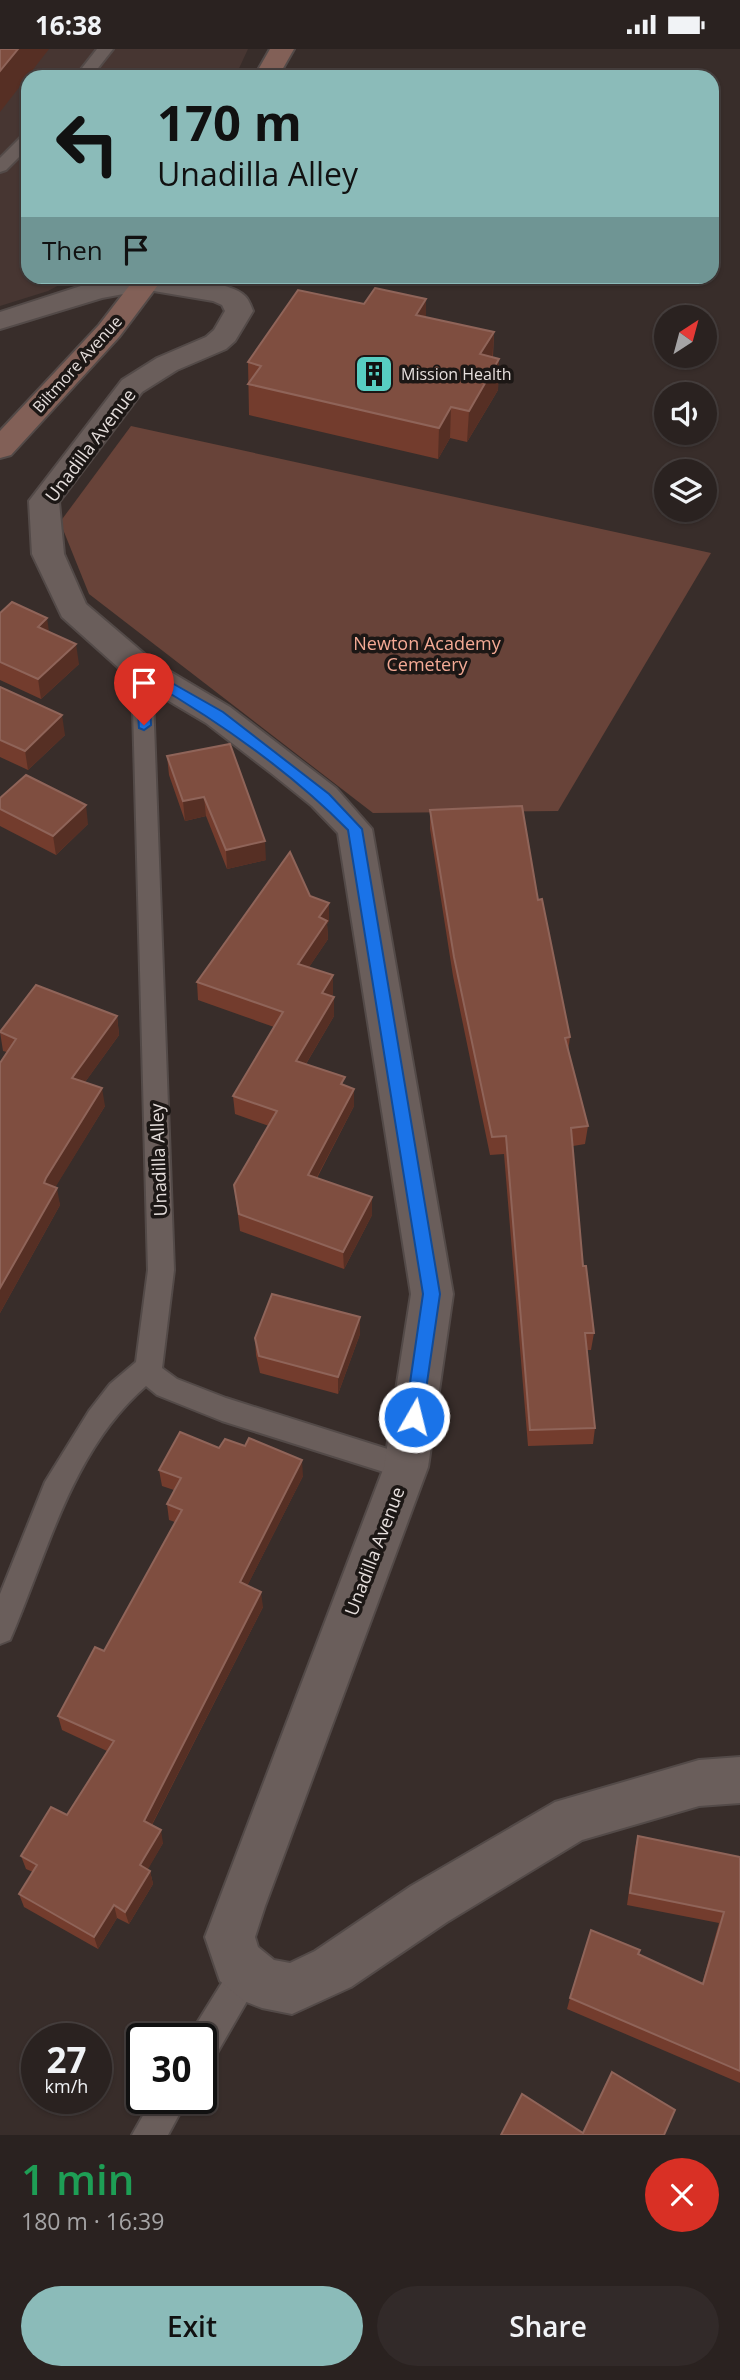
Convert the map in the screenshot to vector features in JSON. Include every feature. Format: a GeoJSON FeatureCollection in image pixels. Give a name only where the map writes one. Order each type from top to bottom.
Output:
{"type":"FeatureCollection","features":[{"type":"Feature","properties":{"kind":"main road"},"geometry":{"type":"LineString","coordinates":[[270,70],[282,49]]}},
{"type":"Feature","properties":{"kind":"main road","name":"Biltmore Avenue"},"geometry":{"type":"LineString","coordinates":[[0,449],[110,331],[144,284]]}},
{"type":"Feature","properties":{"kind":"street"},"geometry":{"type":"LineString","coordinates":[[0,321],[97,290],[125,284]]}},
{"type":"Feature","properties":{"kind":"street","name":"Unadilla Avenue"},"geometry":{"type":"LineString","coordinates":[[172,284],[234,300],[239,311],[225,335],[216,343],[166,364],[132,386],[44,501],[48,555],[73,610],[142,670],[218,715],[324,797],[355,829],[432,1294],[406,1467],[230,1937],[238,1963],[247,1971]]}},
{"type":"Feature","properties":{"kind":"street"},"geometry":{"type":"LineString","coordinates":[[247,1971],[261,1983],[292,1989],[333,1969],[429,1904],[572,1819],[699,1783],[740,1780]]}},
{"type":"Feature","properties":{"kind":"lane"},"geometry":{"type":"LineString","coordinates":[[89,70],[106,49]]}},
{"type":"Feature","properties":{"kind":"lane"},"geometry":{"type":"LineString","coordinates":[[0,167],[21,146]]}},
{"type":"Feature","properties":{"kind":"lane","name":"Unadilla Alley"},"geometry":{"type":"LineString","coordinates":[[142,670],[161,1271],[149,1367]]}},
{"type":"Feature","properties":{"kind":"lane"},"geometry":{"type":"LineString","coordinates":[[149,1367],[148,1373],[167,1387],[222,1409],[406,1467]]}},
{"type":"Feature","properties":{"kind":"lane"},"geometry":{"type":"LineString","coordinates":[[0,1630],[55,1492],[99,1419],[120,1392],[149,1367]]}},
{"type":"Feature","properties":{"kind":"lane"},"geometry":{"type":"LineString","coordinates":[[216,2023],[247,1971]]}},
{"type":"Feature","properties":{"kind":"lane"},"geometry":{"type":"LineString","coordinates":[[149,2135],[162,2114]]}},
{"type":"Feature","properties":{"kind":"shaded area"},"geometry":{"type":"Polygon","coordinates":[[[0,49],[248,49],[238,70],[21,70],[21,284],[61,284],[48,291],[0,306],[0,49]]]}},
{"type":"Feature","properties":{"kind":"green space","name":"Newton Academy Cemetery"},"geometry":{"type":"Polygon","coordinates":[[[131,426],[711,553],[558,811],[373,813],[89,594],[60,522],[131,426]]]}},
{"type":"Feature","properties":{"kind":"building"},"geometry":{"type":"Polygon","coordinates":[[[0,49],[18,49],[0,71],[0,49]]]}},
{"type":"Feature","properties":{"kind":"building","name":"Mission Health"},"geometry":{"type":"Polygon","coordinates":[[[375,288],[426,299],[416,315],[494,332],[480,354],[499,359],[469,411],[451,407],[439,428],[248,384],[261,366],[248,362],[298,290],[364,304],[375,288]]]}},
{"type":"Feature","properties":{"kind":"building"},"geometry":{"type":"Polygon","coordinates":[[[12,602],[47,618],[38,627],[76,644],[38,679],[0,662],[0,613],[12,602]]]}},
{"type":"Feature","properties":{"kind":"building"},"geometry":{"type":"Polygon","coordinates":[[[0,687],[62,715],[25,751],[0,740],[0,687]]]}},
{"type":"Feature","properties":{"kind":"building"},"geometry":{"type":"Polygon","coordinates":[[[230,744],[265,841],[226,850],[204,797],[183,801],[167,756],[230,744]]]}},
{"type":"Feature","properties":{"kind":"building"},"geometry":{"type":"Polygon","coordinates":[[[26,775],[86,805],[53,836],[0,809],[0,798],[26,775]]]}},
{"type":"Feature","properties":{"kind":"building"},"geometry":{"type":"Polygon","coordinates":[[[522,806],[538,900],[542,899],[570,1037],[565,1038],[588,1126],[571,1128],[583,1266],[586,1266],[594,1333],[585,1333],[595,1428],[530,1430],[506,1136],[492,1137],[454,957],[430,810],[522,806]]]}},
{"type":"Feature","properties":{"kind":"building"},"geometry":{"type":"Polygon","coordinates":[[[290,852],[310,896],[329,903],[319,917],[327,921],[298,964],[333,975],[322,993],[334,997],[296,1061],[345,1077],[341,1084],[354,1089],[308,1175],[372,1197],[343,1252],[239,1214],[234,1185],[277,1111],[233,1096],[283,1012],[197,982],[290,852]]]}},
{"type":"Feature","properties":{"kind":"building"},"geometry":{"type":"Polygon","coordinates":[[[36,985],[117,1016],[72,1078],[102,1088],[46,1178],[44,1183],[57,1188],[0,1288],[0,1063],[16,1039],[0,1032],[36,985]]]}},
{"type":"Feature","properties":{"kind":"building"},"geometry":{"type":"Polygon","coordinates":[[[272,1294],[360,1317],[338,1377],[259,1356],[255,1338],[272,1294]]]}},
{"type":"Feature","properties":{"kind":"building"},"geometry":{"type":"Polygon","coordinates":[[[180,1432],[219,1448],[225,1439],[245,1446],[249,1438],[302,1460],[240,1582],[261,1592],[144,1821],[161,1830],[140,1865],[150,1871],[125,1912],[114,1905],[94,1937],[19,1894],[37,1865],[21,1856],[51,1807],[67,1815],[114,1741],[58,1716],[95,1647],[104,1651],[182,1510],[167,1504],[181,1478],[159,1470],[180,1432]]]}},
{"type":"Feature","properties":{"kind":"building"},"geometry":{"type":"Polygon","coordinates":[[[638,1836],[740,1857],[740,2071],[570,1998],[591,1930],[640,1950],[638,1954],[703,1984],[724,1912],[630,1893],[638,1836]]]}},
{"type":"Feature","properties":{"kind":"building"},"geometry":{"type":"Polygon","coordinates":[[[612,2072],[675,2110],[664,2135],[501,2135],[522,2094],[583,2133],[612,2072]]]}},
{"type":"Feature","properties":{"kind":"place","name":"Mission Health"},"geometry":{"type":"Point","coordinates":[374,374]}},
{"type":"Feature","properties":{"kind":"route"},"geometry":{"type":"LineString","coordinates":[[144,725],[142,670],[218,715],[324,797],[355,829],[432,1294],[414,1417]]}}]}
